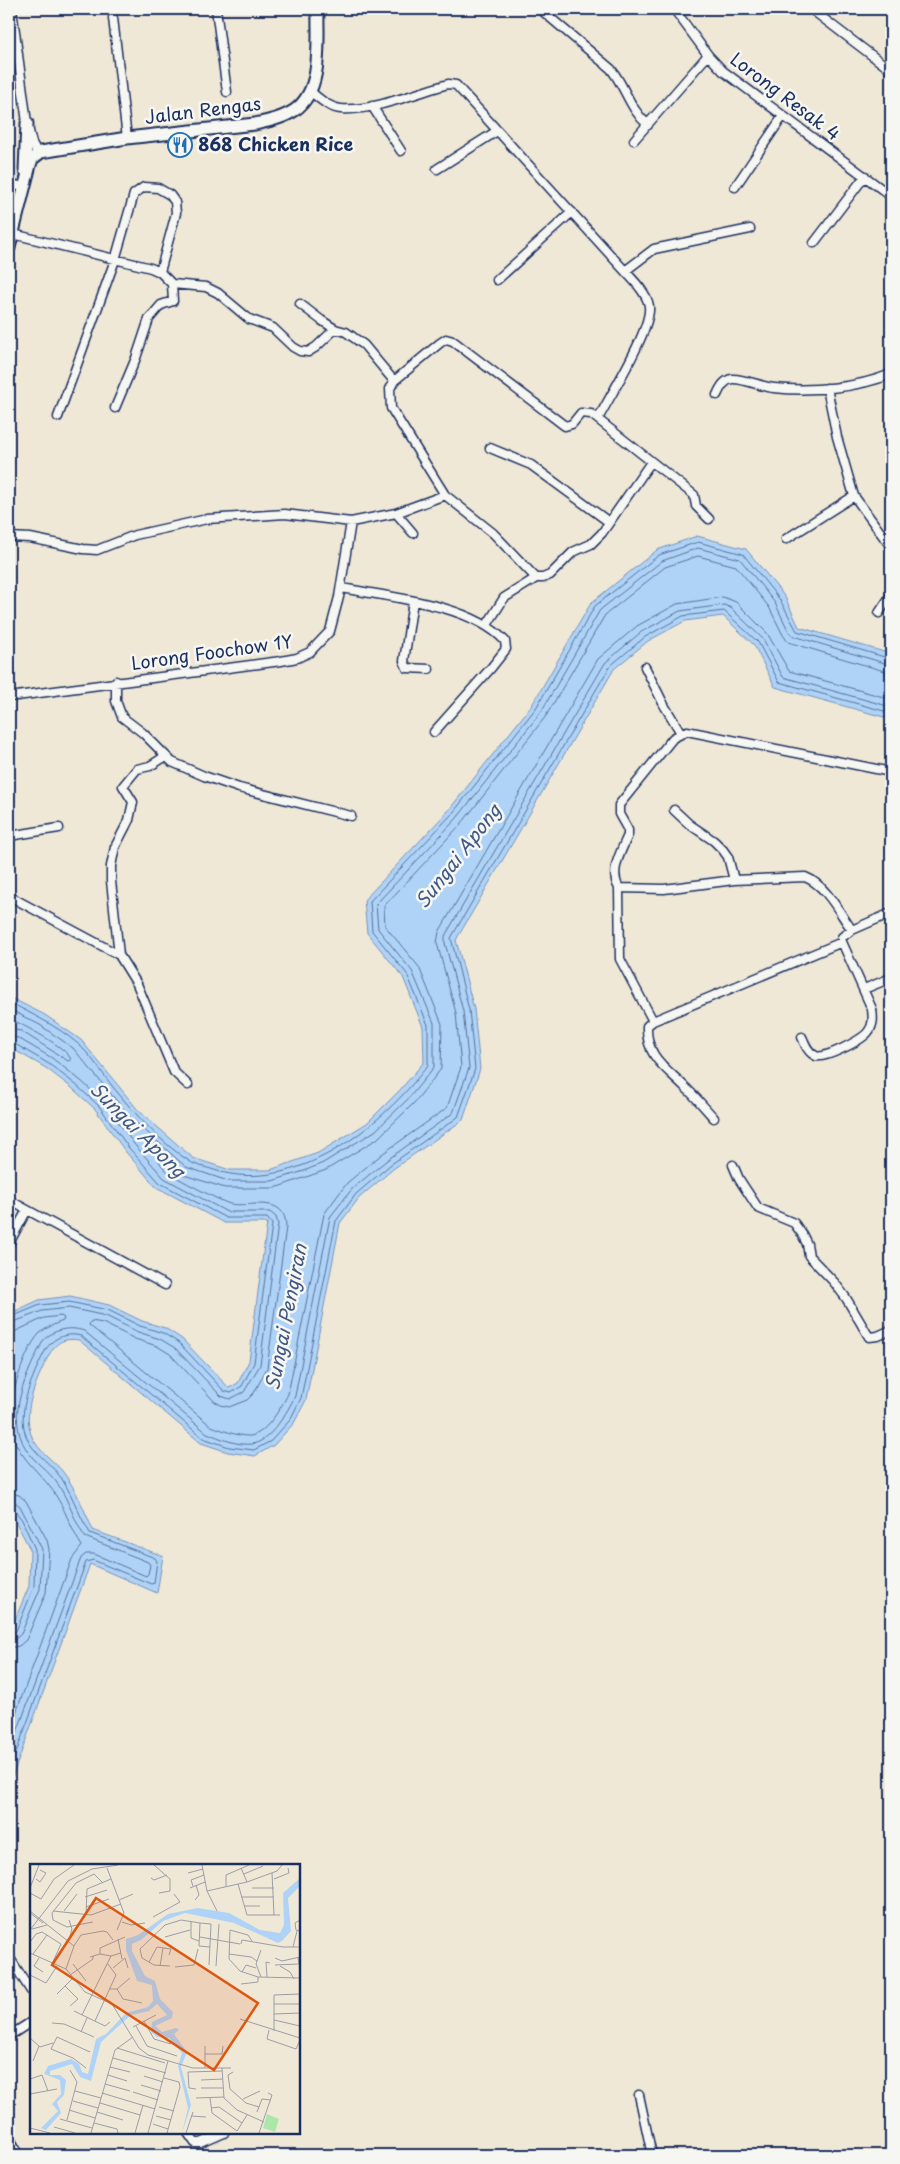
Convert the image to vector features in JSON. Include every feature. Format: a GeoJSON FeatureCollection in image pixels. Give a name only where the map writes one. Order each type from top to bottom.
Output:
{"type":"FeatureCollection","features":[{"type":"Feature","properties":{"kind":"street"},"geometry":{"type":"LineString","coordinates":[[9,248],[32,159],[38,154],[32,143],[27,123],[13,48],[12,9]]}},
{"type":"Feature","properties":{"kind":"street"},"geometry":{"type":"LineString","coordinates":[[216,9],[227,92]]}},
{"type":"Feature","properties":{"kind":"street"},"geometry":{"type":"LineString","coordinates":[[318,9],[316,67],[311,92],[326,103],[342,109],[372,106],[452,84],[456,86],[646,296],[649,313],[644,330],[598,419]]}},
{"type":"Feature","properties":{"kind":"street"},"geometry":{"type":"LineString","coordinates":[[540,9],[551,12],[610,69],[618,79],[633,110],[648,125]]}},
{"type":"Feature","properties":{"kind":"street","name":"Lorong Resak 4"},"geometry":{"type":"LineString","coordinates":[[676,9],[708,56],[723,71],[891,196]]}},
{"type":"Feature","properties":{"kind":"street"},"geometry":{"type":"LineString","coordinates":[[811,9],[891,70]]}},
{"type":"Feature","properties":{"kind":"street"},"geometry":{"type":"LineString","coordinates":[[113,18],[127,138]]}},
{"type":"Feature","properties":{"kind":"street"},"geometry":{"type":"LineString","coordinates":[[634,140],[708,56]]}},
{"type":"Feature","properties":{"kind":"street","name":"Jalan Rengas"},"geometry":{"type":"LineString","coordinates":[[38,154],[62,147],[127,138],[255,124],[296,110],[311,92]]}},
{"type":"Feature","properties":{"kind":"street"},"geometry":{"type":"LineString","coordinates":[[372,106],[401,151]]}},
{"type":"Feature","properties":{"kind":"street"},"geometry":{"type":"LineString","coordinates":[[735,187],[783,116]]}},
{"type":"Feature","properties":{"kind":"street"},"geometry":{"type":"LineString","coordinates":[[26,183],[27,123]]}},
{"type":"Feature","properties":{"kind":"street"},"geometry":{"type":"LineString","coordinates":[[437,168],[497,131]]}},
{"type":"Feature","properties":{"kind":"street"},"geometry":{"type":"LineString","coordinates":[[814,243],[865,176]]}},
{"type":"Feature","properties":{"kind":"street"},"geometry":{"type":"LineString","coordinates":[[9,184],[26,183]]}},
{"type":"Feature","properties":{"kind":"street"},"geometry":{"type":"LineString","coordinates":[[58,418],[115,260],[134,194],[144,187],[158,188],[170,195],[175,202],[176,213],[160,272]]}},
{"type":"Feature","properties":{"kind":"street"},"geometry":{"type":"LineString","coordinates":[[497,280],[572,212]]}},
{"type":"Feature","properties":{"kind":"street"},"geometry":{"type":"LineString","coordinates":[[625,271],[654,249],[750,229]]}},
{"type":"Feature","properties":{"kind":"street"},"geometry":{"type":"LineString","coordinates":[[13,234],[160,272],[172,284],[174,301],[162,305],[149,319],[136,358],[115,408]]}},
{"type":"Feature","properties":{"kind":"street"},"geometry":{"type":"LineString","coordinates":[[172,284],[206,287],[218,293],[249,319],[273,328],[293,347],[300,350],[308,352],[316,347],[335,328]]}},
{"type":"Feature","properties":{"kind":"street"},"geometry":{"type":"LineString","coordinates":[[300,304],[335,328],[346,332],[364,346],[394,381]]}},
{"type":"Feature","properties":{"kind":"street"},"geometry":{"type":"LineString","coordinates":[[536,578],[492,533],[445,495],[391,408],[390,389],[394,381],[446,339],[453,341],[565,426],[572,424],[584,412],[591,414],[694,495],[696,506],[709,519]]}},
{"type":"Feature","properties":{"kind":"street"},"geometry":{"type":"LineString","coordinates":[[717,395],[724,383],[733,379],[774,388],[827,388],[876,381],[891,374]]}},
{"type":"Feature","properties":{"kind":"street"},"geometry":{"type":"LineString","coordinates":[[827,388],[837,436],[854,496],[888,537],[891,547]]}},
{"type":"Feature","properties":{"kind":"street"},"geometry":{"type":"LineString","coordinates":[[490,448],[532,465],[609,522]]}},
{"type":"Feature","properties":{"kind":"street"},"geometry":{"type":"LineString","coordinates":[[487,625],[504,598],[536,578],[550,575],[573,552],[591,544],[602,533],[651,462]]}},
{"type":"Feature","properties":{"kind":"street"},"geometry":{"type":"LineString","coordinates":[[9,537],[30,538],[97,550],[135,535],[207,519],[284,514],[351,522],[396,513],[445,495]]}},
{"type":"Feature","properties":{"kind":"street"},"geometry":{"type":"LineString","coordinates":[[786,539],[854,496]]}},
{"type":"Feature","properties":{"kind":"street"},"geometry":{"type":"LineString","coordinates":[[396,513],[413,533]]}},
{"type":"Feature","properties":{"kind":"street","name":"Lorong Foochow 1Y"},"geometry":{"type":"LineString","coordinates":[[9,697],[297,658],[310,652],[330,631],[341,588],[351,522]]}},
{"type":"Feature","properties":{"kind":"street"},"geometry":{"type":"LineString","coordinates":[[341,588],[443,608],[487,625],[505,641],[506,649],[434,732]]}},
{"type":"Feature","properties":{"kind":"street"},"geometry":{"type":"LineString","coordinates":[[879,613],[891,595]]}},
{"type":"Feature","properties":{"kind":"street"},"geometry":{"type":"LineString","coordinates":[[413,601],[404,662],[407,668],[429,669]]}},
{"type":"Feature","properties":{"kind":"street"},"geometry":{"type":"LineString","coordinates":[[645,667],[664,705],[682,733]]}},
{"type":"Feature","properties":{"kind":"street"},"geometry":{"type":"LineString","coordinates":[[116,682],[116,701],[122,717],[172,762],[239,788],[351,816]]}},
{"type":"Feature","properties":{"kind":"street"},"geometry":{"type":"LineString","coordinates":[[653,1021],[620,959],[619,888],[615,881],[615,868],[628,835],[628,830],[619,814],[619,805],[672,738],[687,731],[891,772]]}},
{"type":"Feature","properties":{"kind":"street"},"geometry":{"type":"LineString","coordinates":[[166,756],[150,766],[137,770],[123,786],[133,802],[129,820],[115,847],[111,866],[119,955],[137,984],[174,1072],[188,1085]]}},
{"type":"Feature","properties":{"kind":"street"},"geometry":{"type":"LineString","coordinates":[[674,810],[688,824],[714,841],[723,850],[728,858],[734,880]]}},
{"type":"Feature","properties":{"kind":"street"},"geometry":{"type":"LineString","coordinates":[[9,836],[59,828]]}},
{"type":"Feature","properties":{"kind":"street"},"geometry":{"type":"LineString","coordinates":[[619,888],[664,889],[734,880],[805,877],[821,886],[852,930]]}},
{"type":"Feature","properties":{"kind":"street"},"geometry":{"type":"LineString","coordinates":[[9,896],[119,955]]}},
{"type":"Feature","properties":{"kind":"street"},"geometry":{"type":"LineString","coordinates":[[802,1037],[808,1050],[816,1056],[826,1056],[868,1032],[873,1021],[872,1010],[842,942],[842,937],[852,930],[891,913]]}},
{"type":"Feature","properties":{"kind":"street"},"geometry":{"type":"LineString","coordinates":[[714,1118],[684,1086],[658,1064],[646,1037],[647,1026],[653,1021],[842,942]]}},
{"type":"Feature","properties":{"kind":"street"},"geometry":{"type":"LineString","coordinates":[[864,989],[891,978]]}},
{"type":"Feature","properties":{"kind":"street"},"geometry":{"type":"LineString","coordinates":[[733,1165],[739,1179],[758,1208],[794,1223],[808,1244],[808,1256],[840,1290],[869,1337],[878,1336],[891,1330]]}},
{"type":"Feature","properties":{"kind":"street"},"geometry":{"type":"LineString","coordinates":[[9,1200],[165,1285]]}},
{"type":"Feature","properties":{"kind":"street"},"geometry":{"type":"LineString","coordinates":[[9,1243],[27,1210]]}},
{"type":"Feature","properties":{"kind":"street"},"geometry":{"type":"LineString","coordinates":[[9,1957],[30,1989]]}},
{"type":"Feature","properties":{"kind":"street"},"geometry":{"type":"LineString","coordinates":[[9,2036],[30,2023]]}},
{"type":"Feature","properties":{"kind":"street"},"geometry":{"type":"LineString","coordinates":[[639,2095],[652,2155]]}},
{"type":"Feature","properties":{"kind":"street"},"geometry":{"type":"LineString","coordinates":[[189,2134],[195,2143],[200,2143],[222,2134]]}},
{"type":"Feature","properties":{"kind":"street"},"geometry":{"type":"LineString","coordinates":[[9,2141],[17,2155]]}},
{"type":"Feature","properties":{"kind":"water"},"geometry":{"type":"Polygon","coordinates":[[[697,536],[746,549],[785,597],[799,627],[891,654],[891,719],[775,687],[754,645],[723,616],[685,621],[648,641],[614,669],[456,940],[474,1009],[480,1069],[463,1120],[393,1169],[359,1198],[340,1223],[306,1400],[294,1423],[274,1445],[255,1456],[228,1452],[201,1443],[79,1340],[62,1341],[54,1347],[48,1357],[33,1392],[28,1414],[31,1435],[36,1444],[60,1468],[72,1485],[93,1530],[163,1556],[157,1593],[90,1564],[9,1786],[9,1634],[29,1586],[30,1549],[9,1509],[9,1314],[39,1300],[70,1296],[109,1305],[142,1321],[165,1328],[182,1339],[229,1388],[238,1383],[249,1361],[267,1223],[224,1223],[156,1187],[125,1151],[95,1109],[46,1068],[9,1047],[9,997],[45,1015],[81,1040],[138,1110],[193,1158],[230,1170],[270,1170],[318,1153],[367,1123],[400,1090],[424,1062],[423,1027],[403,977],[367,933],[364,900],[448,811],[532,705],[591,603],[657,550],[697,536]]]}},
{"type":"Feature","properties":{"kind":"place","name":"868 Chicken Rice"},"geometry":{"type":"Point","coordinates":[180,145]}},
{"type":"Feature","properties":{"kind":"water label","name":"Sungai Apong"},"geometry":{"type":"Point","coordinates":[458,856]}},
{"type":"Feature","properties":{"kind":"water label","name":"Sungai Apong"},"geometry":{"type":"Point","coordinates":[138,1130]}},
{"type":"Feature","properties":{"kind":"water label","name":"Sungai Pengiran"},"geometry":{"type":"Point","coordinates":[286,1317]}}]}
